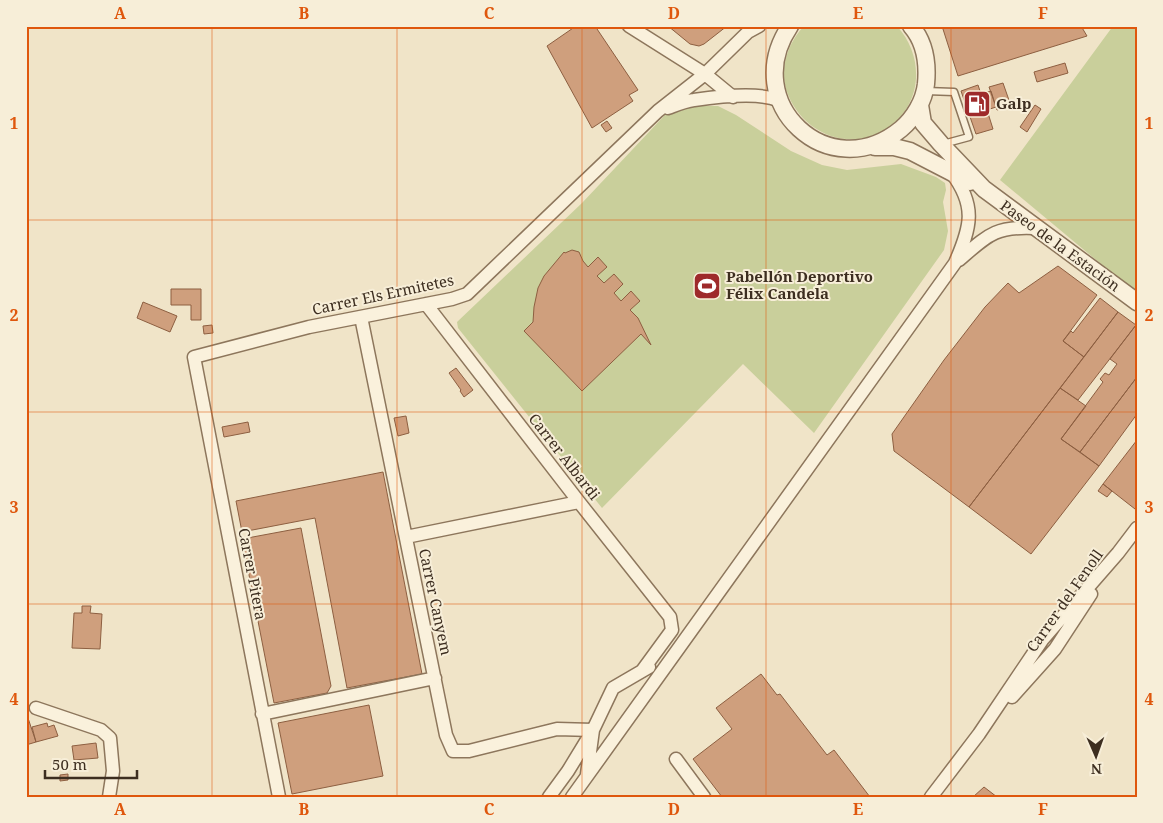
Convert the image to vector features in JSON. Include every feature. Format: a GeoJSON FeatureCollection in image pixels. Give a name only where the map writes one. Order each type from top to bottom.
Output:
{"type":"FeatureCollection","features":[{"type":"Feature","properties":{"kind":"street"},"geometry":{"type":"LineString","coordinates":[[629,26],[705,74],[734,97]]}},
{"type":"Feature","properties":{"kind":"street","name":"Carrer Els Ermitetes"},"geometry":{"type":"LineString","coordinates":[[194,357],[309,327],[452,300],[468,294],[658,111],[705,74],[748,32],[759,26]]}},
{"type":"Feature","properties":{"kind":"street"},"geometry":{"type":"LineString","coordinates":[[778,100],[774,79],[775,58],[781,39],[790,26]]}},
{"type":"Feature","properties":{"kind":"street"},"geometry":{"type":"LineString","coordinates":[[868,147],[889,138],[907,124],[922,98],[927,70],[924,50],[911,26]]}},
{"type":"Feature","properties":{"kind":"street","name":"Carrer Els Ermitetes"},"geometry":{"type":"LineString","coordinates":[[658,111],[692,100],[768,96],[778,100]]}},
{"type":"Feature","properties":{"kind":"street","name":"Paseo de la Estación"},"geometry":{"type":"LineString","coordinates":[[922,98],[923,123],[984,189],[1137,302]]}},
{"type":"Feature","properties":{"kind":"street","name":"Paseo de la Estación"},"geometry":{"type":"LineString","coordinates":[[778,100],[787,116],[799,129],[814,140],[831,147],[850,149],[894,147],[910,151],[984,189]]}},
{"type":"Feature","properties":{"kind":"street"},"geometry":{"type":"LineString","coordinates":[[572,797],[955,264],[969,223],[963,192],[950,170]]}},
{"type":"Feature","properties":{"kind":"street"},"geometry":{"type":"LineString","coordinates":[[1001,230],[1009,217],[1009,209]]}},
{"type":"Feature","properties":{"kind":"street"},"geometry":{"type":"LineString","coordinates":[[955,264],[986,237],[1001,230],[1014,227],[1035,228]]}},
{"type":"Feature","properties":{"kind":"street","name":"Carrer Albardi"},"geometry":{"type":"LineString","coordinates":[[426,304],[670,616],[672,630],[642,671]]}},
{"type":"Feature","properties":{"kind":"street","name":"Carrer Canyem"},"geometry":{"type":"LineString","coordinates":[[360,317],[446,735],[453,751],[469,751],[557,729],[593,730]]}},
{"type":"Feature","properties":{"kind":"street","name":"Carrer Pitera"},"geometry":{"type":"LineString","coordinates":[[194,357],[279,797]]}},
{"type":"Feature","properties":{"kind":"street"},"geometry":{"type":"LineString","coordinates":[[406,537],[579,502]]}},
{"type":"Feature","properties":{"kind":"street","name":"Carrer del Fenoll"},"geometry":{"type":"LineString","coordinates":[[931,797],[979,734],[1055,648],[1118,552],[1137,528]]}},
{"type":"Feature","properties":{"kind":"street"},"geometry":{"type":"LineString","coordinates":[[549,797],[568,771],[593,730],[613,688],[676,654]]}},
{"type":"Feature","properties":{"kind":"street"},"geometry":{"type":"LineString","coordinates":[[262,714],[435,678]]}},
{"type":"Feature","properties":{"kind":"street"},"geometry":{"type":"LineString","coordinates":[[36,708],[101,730],[110,738],[113,771],[108,797]]}},
{"type":"Feature","properties":{"kind":"street"},"geometry":{"type":"LineString","coordinates":[[586,776],[593,730]]}},
{"type":"Feature","properties":{"kind":"street"},"geometry":{"type":"LineString","coordinates":[[676,759],[704,797]]}},
{"type":"Feature","properties":{"kind":"lane"},"geometry":{"type":"LineString","coordinates":[[922,98],[954,92],[969,137],[941,144]]}},
{"type":"Feature","properties":{"kind":"green space"},"geometry":{"type":"Polygon","coordinates":[[[804,26],[897,26],[906,38],[916,66],[913,94],[907,107],[898,119],[886,129],[871,136],[856,139],[826,134],[813,127],[792,104],[784,80],[787,55],[798,33],[804,26]]]}},
{"type":"Feature","properties":{"kind":"green space"},"geometry":{"type":"Polygon","coordinates":[[[1113,26],[1137,26],[1137,294],[1000,180],[1113,26]]]}},
{"type":"Feature","properties":{"kind":"green space","name":"Pabellón Deportivo Félix Candela"},"geometry":{"type":"Polygon","coordinates":[[[696,106],[718,106],[736,115],[791,151],[822,165],[847,170],[901,164],[936,177],[945,183],[946,190],[943,202],[948,231],[944,250],[814,433],[743,364],[602,508],[458,328],[457,322],[582,203],[665,115],[696,106]]]}},
{"type":"Feature","properties":{"kind":"building"},"geometry":{"type":"Polygon","coordinates":[[[576,26],[595,26],[638,90],[629,95],[633,101],[592,128],[547,46],[576,26]]]}},
{"type":"Feature","properties":{"kind":"building"},"geometry":{"type":"Polygon","coordinates":[[[668,26],[727,26],[699,46],[690,44],[668,26]]]}},
{"type":"Feature","properties":{"kind":"building"},"geometry":{"type":"Polygon","coordinates":[[[942,26],[1081,26],[1087,36],[958,76],[942,26]]]}},
{"type":"Feature","properties":{"kind":"building"},"geometry":{"type":"Polygon","coordinates":[[[1065,63],[1068,73],[1037,82],[1034,72],[1065,63]]]}},
{"type":"Feature","properties":{"kind":"building"},"geometry":{"type":"Polygon","coordinates":[[[1003,83],[1011,106],[997,110],[989,87],[1003,83]]]}},
{"type":"Feature","properties":{"kind":"building"},"geometry":{"type":"Polygon","coordinates":[[[978,85],[981,94],[991,91],[996,107],[987,110],[993,129],[976,134],[961,91],[978,85]]]}},
{"type":"Feature","properties":{"kind":"building"},"geometry":{"type":"Polygon","coordinates":[[[1035,105],[1041,109],[1027,132],[1020,127],[1035,105]]]}},
{"type":"Feature","properties":{"kind":"building"},"geometry":{"type":"Polygon","coordinates":[[[607,121],[612,128],[606,132],[601,125],[607,121]]]}},
{"type":"Feature","properties":{"kind":"building"},"geometry":{"type":"Polygon","coordinates":[[[572,250],[579,252],[588,267],[598,257],[607,267],[597,276],[604,283],[614,274],[623,284],[614,293],[621,301],[631,291],[640,301],[630,310],[638,318],[651,345],[641,334],[582,391],[524,331],[533,322],[538,288],[544,276],[564,252],[572,250]]]}},
{"type":"Feature","properties":{"kind":"building"},"geometry":{"type":"Polygon","coordinates":[[[1058,266],[1097,295],[1063,341],[1084,357],[969,507],[894,451],[892,434],[944,360],[985,307],[1008,283],[1019,293],[1058,266]]]}},
{"type":"Feature","properties":{"kind":"building"},"geometry":{"type":"Polygon","coordinates":[[[171,289],[201,289],[201,320],[191,320],[191,305],[171,305],[171,289]]]}},
{"type":"Feature","properties":{"kind":"building"},"geometry":{"type":"Polygon","coordinates":[[[1100,298],[1118,312],[1084,357],[1063,341],[1071,331],[1073,333],[1100,298]]]}},
{"type":"Feature","properties":{"kind":"building"},"geometry":{"type":"Polygon","coordinates":[[[143,302],[177,316],[170,332],[137,318],[143,302]]]}},
{"type":"Feature","properties":{"kind":"building"},"geometry":{"type":"Polygon","coordinates":[[[1118,312],[1136,325],[1078,400],[1060,388],[1118,312]]]}},
{"type":"Feature","properties":{"kind":"building"},"geometry":{"type":"Polygon","coordinates":[[[212,325],[213,333],[204,334],[203,326],[212,325]]]}},
{"type":"Feature","properties":{"kind":"building"},"geometry":{"type":"Polygon","coordinates":[[[1136,325],[1137,377],[1080,452],[1061,439],[1103,382],[1100,379],[1105,373],[1109,375],[1117,364],[1110,359],[1136,325]]]}},
{"type":"Feature","properties":{"kind":"building"},"geometry":{"type":"Polygon","coordinates":[[[456,368],[473,390],[464,397],[449,373],[456,368]]]}},
{"type":"Feature","properties":{"kind":"building"},"geometry":{"type":"Polygon","coordinates":[[[1137,377],[1137,414],[1099,466],[1080,452],[1137,377]]]}},
{"type":"Feature","properties":{"kind":"building"},"geometry":{"type":"Polygon","coordinates":[[[1060,388],[1086,406],[1061,439],[1099,466],[1031,554],[969,507],[1060,388]]]}},
{"type":"Feature","properties":{"kind":"building"},"geometry":{"type":"Polygon","coordinates":[[[406,416],[409,433],[398,436],[394,418],[406,416]]]}},
{"type":"Feature","properties":{"kind":"building"},"geometry":{"type":"Polygon","coordinates":[[[248,422],[250,432],[224,437],[222,427],[248,422]]]}},
{"type":"Feature","properties":{"kind":"building"},"geometry":{"type":"Polygon","coordinates":[[[1137,440],[1137,506],[1135,509],[1103,484],[1137,440]]]}},
{"type":"Feature","properties":{"kind":"building"},"geometry":{"type":"Polygon","coordinates":[[[383,472],[422,674],[347,688],[315,518],[242,532],[236,501],[383,472]]]}},
{"type":"Feature","properties":{"kind":"building"},"geometry":{"type":"Polygon","coordinates":[[[1103,484],[1112,491],[1107,497],[1098,491],[1103,484]]]}},
{"type":"Feature","properties":{"kind":"building"},"geometry":{"type":"Polygon","coordinates":[[[301,528],[331,686],[327,693],[274,703],[242,539],[301,528]]]}},
{"type":"Feature","properties":{"kind":"building"},"geometry":{"type":"Polygon","coordinates":[[[82,606],[91,606],[90,613],[102,614],[100,649],[72,648],[74,613],[82,613],[82,606]]]}},
{"type":"Feature","properties":{"kind":"building"},"geometry":{"type":"Polygon","coordinates":[[[761,674],[777,695],[780,694],[827,755],[834,750],[870,797],[722,797],[693,759],[732,729],[716,708],[761,674]]]}},
{"type":"Feature","properties":{"kind":"building"},"geometry":{"type":"Polygon","coordinates":[[[369,705],[383,776],[292,794],[278,723],[369,705]]]}},
{"type":"Feature","properties":{"kind":"building"},"geometry":{"type":"Polygon","coordinates":[[[26,712],[36,742],[26,745],[26,712]]]}},
{"type":"Feature","properties":{"kind":"building"},"geometry":{"type":"Polygon","coordinates":[[[47,723],[48,727],[54,725],[58,736],[36,742],[32,727],[47,723]]]}},
{"type":"Feature","properties":{"kind":"building"},"geometry":{"type":"Polygon","coordinates":[[[96,743],[98,758],[74,760],[72,746],[96,743]]]}},
{"type":"Feature","properties":{"kind":"building"},"geometry":{"type":"Polygon","coordinates":[[[68,774],[68,780],[60,781],[60,775],[68,774]]]}},
{"type":"Feature","properties":{"kind":"building"},"geometry":{"type":"Polygon","coordinates":[[[984,787],[997,797],[973,797],[984,787]]]}},
{"type":"Feature","properties":{"kind":"place","name":"Galp"},"geometry":{"type":"Point","coordinates":[977,104]}},
{"type":"Feature","properties":{"kind":"place","name":"Pabellón Deportivo Félix Candela"},"geometry":{"type":"Point","coordinates":[707,286]}}]}
